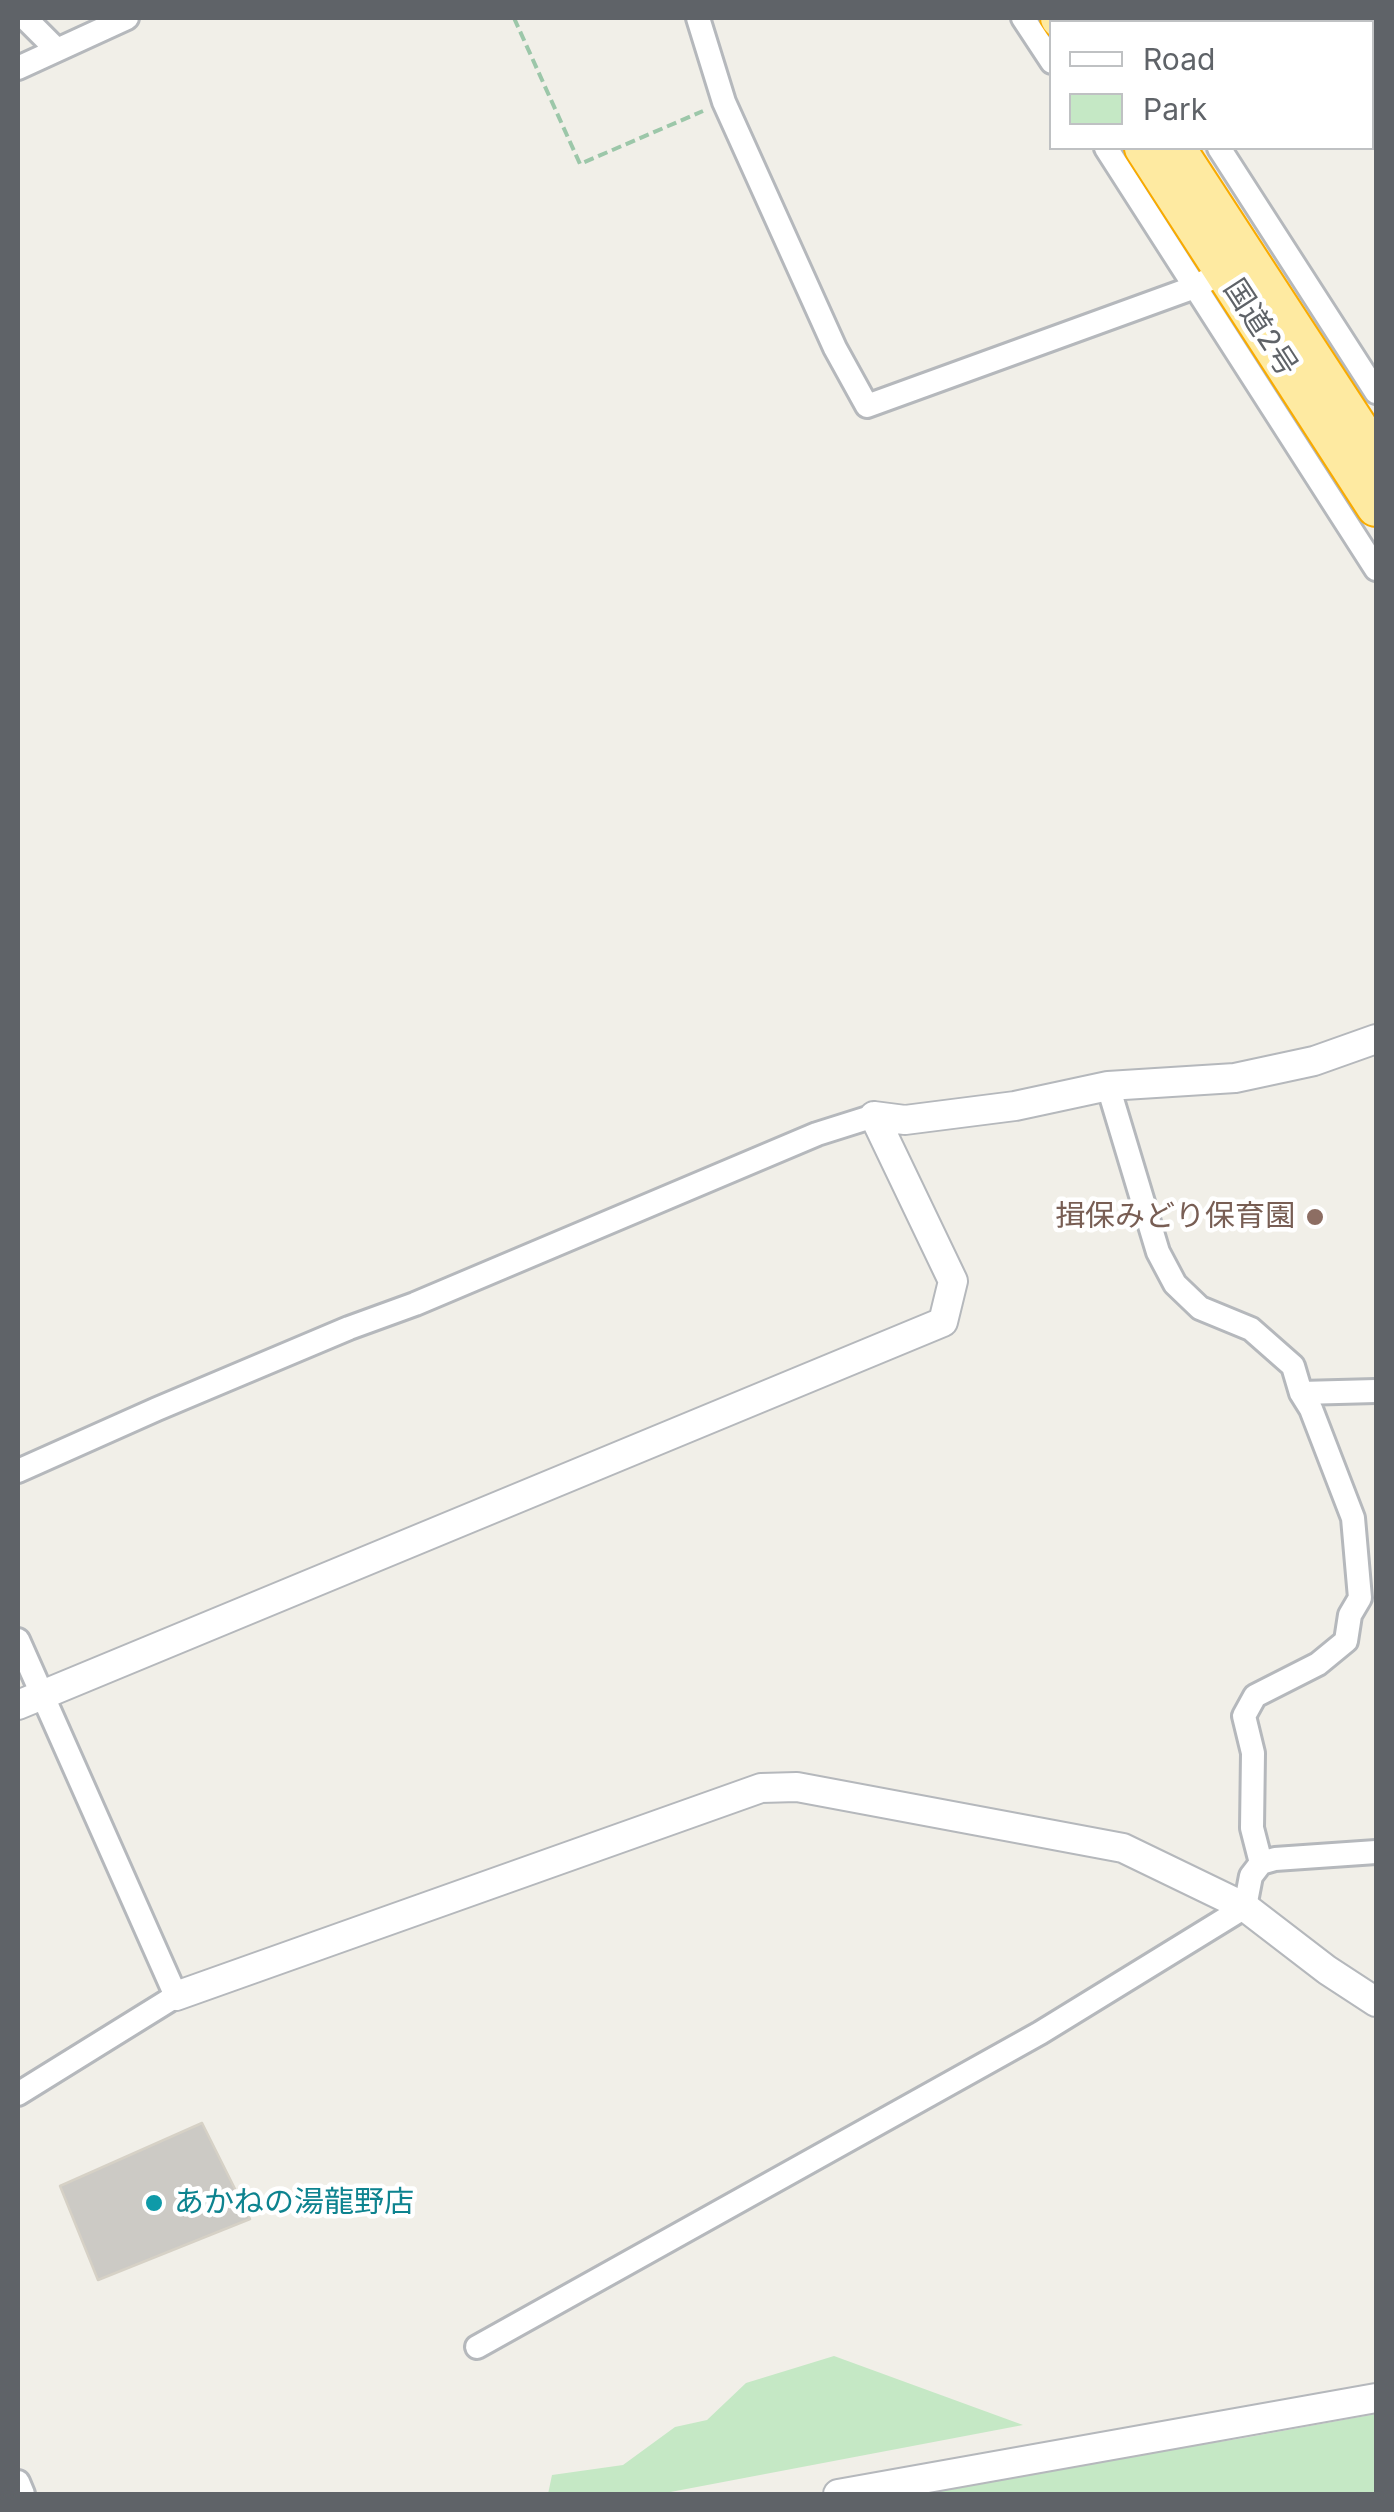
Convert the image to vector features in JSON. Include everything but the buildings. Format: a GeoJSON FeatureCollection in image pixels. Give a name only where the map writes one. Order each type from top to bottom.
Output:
{"type":"FeatureCollection","features":[{"type":"Feature","properties":{"kind":"highway","name":"国道2号"},"geometry":{"type":"LineString","coordinates":[[1145,150],[1210,279],[1376,508]]}},
{"type":"Feature","properties":{"kind":"highway","name":"国道2号"},"geometry":{"type":"LineString","coordinates":[[1177,150],[1376,455]]}},
{"type":"Feature","properties":{"kind":"street"},"geometry":{"type":"LineString","coordinates":[[25,18],[58,50]]}},
{"type":"Feature","properties":{"kind":"street"},"geometry":{"type":"LineString","coordinates":[[18,68],[127,18]]}},
{"type":"Feature","properties":{"kind":"street"},"geometry":{"type":"LineString","coordinates":[[698,18],[724,102],[835,348],[867,406],[1210,279]]}},
{"type":"Feature","properties":{"kind":"street"},"geometry":{"type":"LineString","coordinates":[[1023,18],[1049,57]]}},
{"type":"Feature","properties":{"kind":"street"},"geometry":{"type":"LineString","coordinates":[[1108,150],[1210,279],[1376,570]]}},
{"type":"Feature","properties":{"kind":"street"},"geometry":{"type":"LineString","coordinates":[[1219,150],[1376,392]]}},
{"type":"Feature","properties":{"kind":"street"},"geometry":{"type":"LineString","coordinates":[[18,1472],[157,1409],[817,1134],[874,1116],[905,1120],[1015,1106],[1108,1086],[1235,1078],[1314,1061],[1376,1039]]}},
{"type":"Feature","properties":{"kind":"street"},"geometry":{"type":"LineString","coordinates":[[1108,1086],[1158,1252],[1175,1284],[1200,1308],[1251,1329],[1292,1366],[1352,1518],[1360,1598],[1350,1616],[1346,1641],[1318,1664],[1254,1696],[1244,1716],[1253,1753],[1252,1828],[1262,1863]]}},
{"type":"Feature","properties":{"kind":"street"},"geometry":{"type":"LineString","coordinates":[[29,1700],[943,1322],[953,1281],[874,1116]]}},
{"type":"Feature","properties":{"kind":"street"},"geometry":{"type":"LineString","coordinates":[[1301,1393],[1376,1391]]}},
{"type":"Feature","properties":{"kind":"street"},"geometry":{"type":"LineString","coordinates":[[18,1640],[29,1700],[176,1996]]}},
{"type":"Feature","properties":{"kind":"street"},"geometry":{"type":"LineString","coordinates":[[18,2094],[176,1996],[760,1788],[797,1787],[1123,1848],[1245,1907],[1376,2002]]}},
{"type":"Feature","properties":{"kind":"street"},"geometry":{"type":"LineString","coordinates":[[477,2346],[1040,2033],[1245,1907],[1251,1876],[1262,1863],[1376,1852]]}},
{"type":"Feature","properties":{"kind":"street"},"geometry":{"type":"LineString","coordinates":[[838,2494],[1376,2398]]}},
{"type":"Feature","properties":{"kind":"street"},"geometry":{"type":"LineString","coordinates":[[18,2482],[22,2494]]}},
{"type":"Feature","properties":{"kind":"path"},"geometry":{"type":"LineString","coordinates":[[514,18],[580,164],[724,102]]}},
{"type":"Feature","properties":{"kind":"green space"},"geometry":{"type":"Polygon","coordinates":[[[834,2356],[1023,2425],[660,2494],[548,2494],[552,2475],[623,2465],[675,2427],[707,2420],[746,2383],[834,2356]]]}},
{"type":"Feature","properties":{"kind":"green space"},"geometry":{"type":"Polygon","coordinates":[[[1376,2414],[1376,2494],[905,2494],[1238,2439],[1376,2414]]]}},
{"type":"Feature","properties":{"kind":"place","name":"揖保みどり保育園"},"geometry":{"type":"Point","coordinates":[1315,1217]}},
{"type":"Feature","properties":{"kind":"place","name":"あかねの湯龍野店"},"geometry":{"type":"Point","coordinates":[154,2203]}}]}
